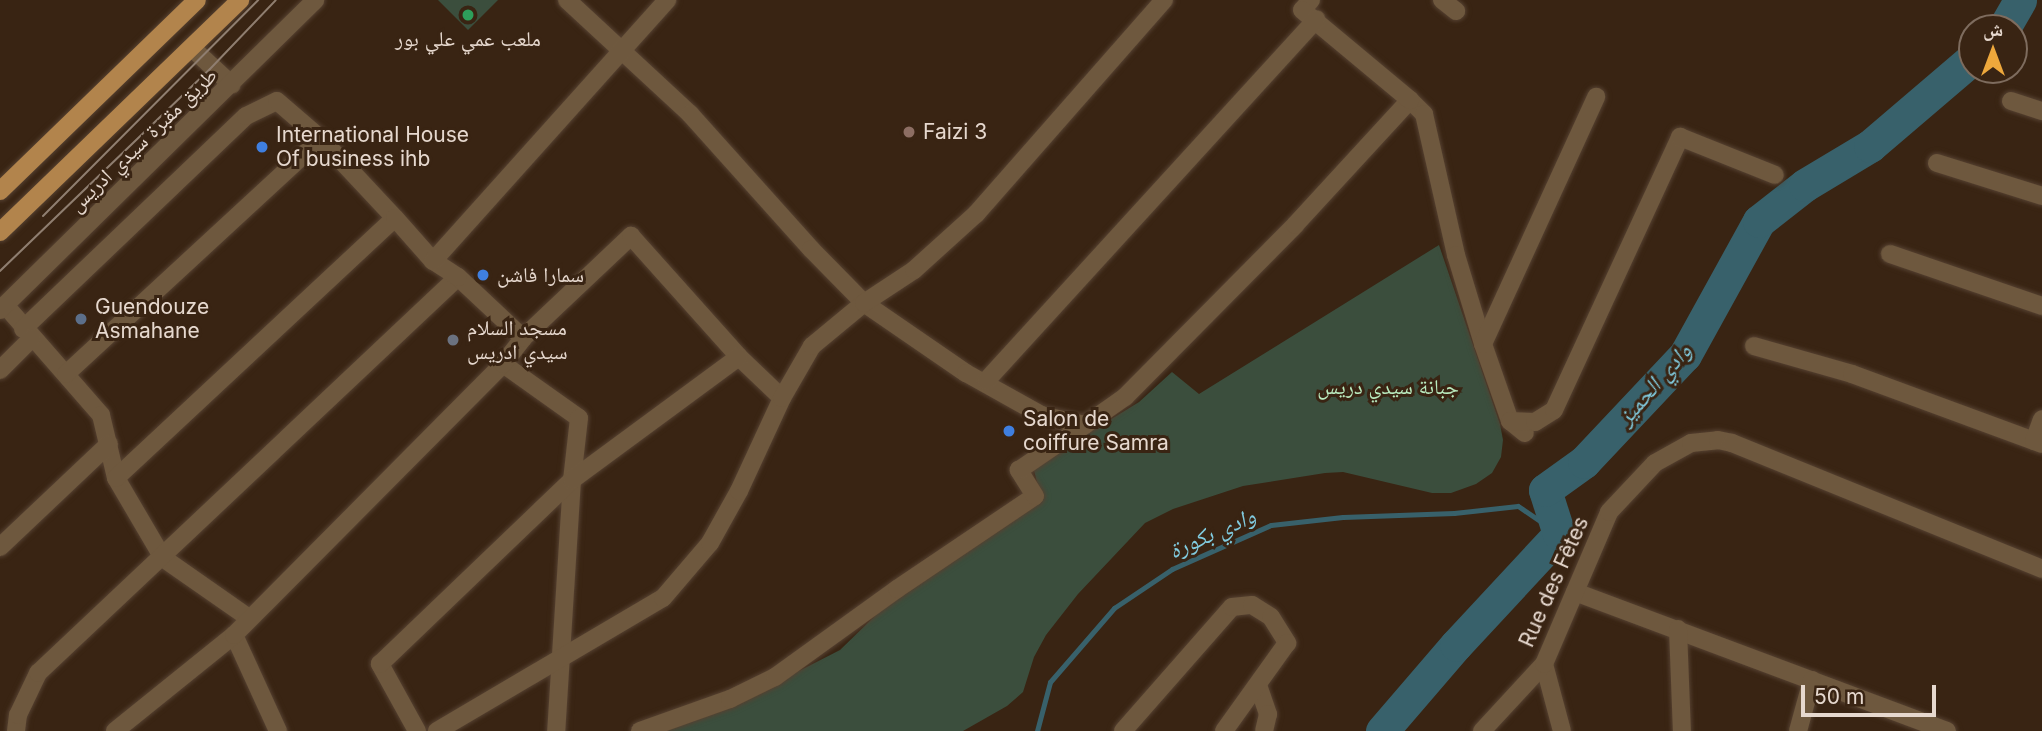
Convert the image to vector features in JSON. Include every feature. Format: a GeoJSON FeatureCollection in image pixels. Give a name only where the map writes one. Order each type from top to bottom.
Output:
{"type":"FeatureCollection","features":[{"type":"Feature","properties":{"kind":"main road"},"geometry":{"type":"LineString","coordinates":[[0,191],[197,0]]}},
{"type":"Feature","properties":{"kind":"main road"},"geometry":{"type":"LineString","coordinates":[[0,232],[240,0]]}},
{"type":"Feature","properties":{"kind":"street","name":"طريق مقبرة سيدي ادريس"},"geometry":{"type":"LineString","coordinates":[[2,307],[229,88],[315,0]]}},
{"type":"Feature","properties":{"kind":"street"},"geometry":{"type":"LineString","coordinates":[[567,0],[690,114],[811,249],[864,303],[966,373],[1041,415],[1085,425]]}},
{"type":"Feature","properties":{"kind":"street"},"geometry":{"type":"LineString","coordinates":[[433,261],[667,0]]}},
{"type":"Feature","properties":{"kind":"street"},"geometry":{"type":"LineString","coordinates":[[437,731],[663,598],[710,543],[739,491],[782,398],[812,346],[864,303],[914,271],[976,214],[1164,0]]}},
{"type":"Feature","properties":{"kind":"street"},"geometry":{"type":"LineString","coordinates":[[1311,0],[1302,10],[1316,19],[1424,114],[1456,255],[1483,344],[1510,421],[1525,433]]}},
{"type":"Feature","properties":{"kind":"street"},"geometry":{"type":"LineString","coordinates":[[986,382],[1316,19]]}},
{"type":"Feature","properties":{"kind":"street"},"geometry":{"type":"LineString","coordinates":[[192,48],[229,88],[246,116]]}},
{"type":"Feature","properties":{"kind":"street"},"geometry":{"type":"LineString","coordinates":[[1483,344],[1596,97]]}},
{"type":"Feature","properties":{"kind":"street"},"geometry":{"type":"LineString","coordinates":[[640,731],[730,699],[775,677],[897,589],[1035,496],[1019,470],[1125,397],[1295,225],[1410,100]]}},
{"type":"Feature","properties":{"kind":"street"},"geometry":{"type":"LineString","coordinates":[[0,370],[27,334],[246,116],[276,101],[321,139],[433,261],[458,277],[523,338]]}},
{"type":"Feature","properties":{"kind":"street"},"geometry":{"type":"LineString","coordinates":[[2011,101],[2042,111]]}},
{"type":"Feature","properties":{"kind":"street"},"geometry":{"type":"LineString","coordinates":[[1510,421],[1535,422],[1554,410],[1680,137],[1775,175]]}},
{"type":"Feature","properties":{"kind":"street"},"geometry":{"type":"LineString","coordinates":[[66,374],[321,139]]}},
{"type":"Feature","properties":{"kind":"street"},"geometry":{"type":"LineString","coordinates":[[1937,163],[2042,196]]}},
{"type":"Feature","properties":{"kind":"street"},"geometry":{"type":"LineString","coordinates":[[116,478],[395,218]]}},
{"type":"Feature","properties":{"kind":"street"},"geometry":{"type":"LineString","coordinates":[[115,731],[234,635],[503,364],[523,338],[631,236],[739,357],[782,398]]}},
{"type":"Feature","properties":{"kind":"street"},"geometry":{"type":"LineString","coordinates":[[1890,254],[2042,306]]}},
{"type":"Feature","properties":{"kind":"street"},"geometry":{"type":"LineString","coordinates":[[16,731],[18,715],[38,673],[458,277]]}},
{"type":"Feature","properties":{"kind":"street"},"geometry":{"type":"LineString","coordinates":[[2,307],[101,415],[116,478],[163,558],[249,618]]}},
{"type":"Feature","properties":{"kind":"street"},"geometry":{"type":"LineString","coordinates":[[1754,346],[1852,374],[2038,443],[2042,419]]}},
{"type":"Feature","properties":{"kind":"street"},"geometry":{"type":"LineString","coordinates":[[417,731],[380,664],[572,480],[739,357]]}},
{"type":"Feature","properties":{"kind":"street"},"geometry":{"type":"LineString","coordinates":[[503,364],[579,418],[572,480],[556,731]]}},
{"type":"Feature","properties":{"kind":"street","name":"Rue des Fêtes"},"geometry":{"type":"LineString","coordinates":[[1482,731],[1544,664],[1609,512],[1666,454],[1691,443],[1718,440],[1744,448],[2042,569]]}},
{"type":"Feature","properties":{"kind":"street"},"geometry":{"type":"LineString","coordinates":[[0,547],[109,444]]}},
{"type":"Feature","properties":{"kind":"street"},"geometry":{"type":"LineString","coordinates":[[1575,592],[1812,680],[1900,723],[1947,731]]}},
{"type":"Feature","properties":{"kind":"street"},"geometry":{"type":"LineString","coordinates":[[1124,731],[1232,607],[1252,606],[1271,617],[1287,643],[1224,731]]}},
{"type":"Feature","properties":{"kind":"street"},"geometry":{"type":"LineString","coordinates":[[1678,629],[1682,731]]}},
{"type":"Feature","properties":{"kind":"street"},"geometry":{"type":"LineString","coordinates":[[234,635],[278,731]]}},
{"type":"Feature","properties":{"kind":"street"},"geometry":{"type":"LineString","coordinates":[[1544,664],[1562,731]]}},
{"type":"Feature","properties":{"kind":"street"},"geometry":{"type":"LineString","coordinates":[[1798,731],[1812,680]]}},
{"type":"Feature","properties":{"kind":"street"},"geometry":{"type":"LineString","coordinates":[[1258,685],[1268,714],[1264,731]]}},
{"type":"Feature","properties":{"kind":"green space","name":"ملعب عمي علي بور"},"geometry":{"type":"Polygon","coordinates":[[[438,0],[498,0],[468,30],[438,0]]]}},
{"type":"Feature","properties":{"kind":"green space","name":"جبانة سيدي دريس"},"geometry":{"type":"Polygon","coordinates":[[[1439,245],[1500,424],[1503,440],[1501,457],[1492,473],[1476,484],[1451,493],[1432,493],[1343,472],[1325,473],[1243,486],[1173,509],[1145,523],[1078,594],[1046,635],[1034,657],[1023,692],[1007,706],[963,731],[655,731],[738,702],[840,650],[879,612],[1041,497],[1033,467],[1139,402],[1172,372],[1199,394],[1439,245]]]}},
{"type":"Feature","properties":{"kind":"waterway","name":"وادي الحميز"},"geometry":{"type":"LineString","coordinates":[[2012,14],[2020,0]]}},
{"type":"Feature","properties":{"kind":"waterway","name":"وادي الحميز"},"geometry":{"type":"LineString","coordinates":[[1382,731],[1456,645],[1559,534],[1545,490],[1584,462],[1685,355],[1759,221],[1805,185],[1870,146],[1958,71]]}},
{"type":"Feature","properties":{"kind":"waterway","name":"وادي بكورة"},"geometry":{"type":"LineString","coordinates":[[1037,731],[1050,682],[1114,608],[1172,569],[1271,525],[1343,517],[1454,513],[1518,506],[1559,534]]}},
{"type":"Feature","properties":{"kind":"tram line"},"geometry":{"type":"LineString","coordinates":[[43,216],[258,0]]}},
{"type":"Feature","properties":{"kind":"tram line"},"geometry":{"type":"LineString","coordinates":[[0,271],[210,69],[276,0]]}},
{"type":"Feature","properties":{"kind":"place","name":"ملعب عمي علي بور"},"geometry":{"type":"Point","coordinates":[468,15]}},
{"type":"Feature","properties":{"kind":"place","name":"Faizi 3"},"geometry":{"type":"Point","coordinates":[909,132]}},
{"type":"Feature","properties":{"kind":"place","name":"International House Of business ihb"},"geometry":{"type":"Point","coordinates":[262,147]}},
{"type":"Feature","properties":{"kind":"place","name":"سمارا فاشن"},"geometry":{"type":"Point","coordinates":[483,275]}},
{"type":"Feature","properties":{"kind":"place","name":"Guendouze Asmahane"},"geometry":{"type":"Point","coordinates":[81,319]}},
{"type":"Feature","properties":{"kind":"place","name":"مسجد السلام سيدي ادريس"},"geometry":{"type":"Point","coordinates":[453,340]}},
{"type":"Feature","properties":{"kind":"place","name":"Salon de coiffure Samra"},"geometry":{"type":"Point","coordinates":[1009,431]}}]}
